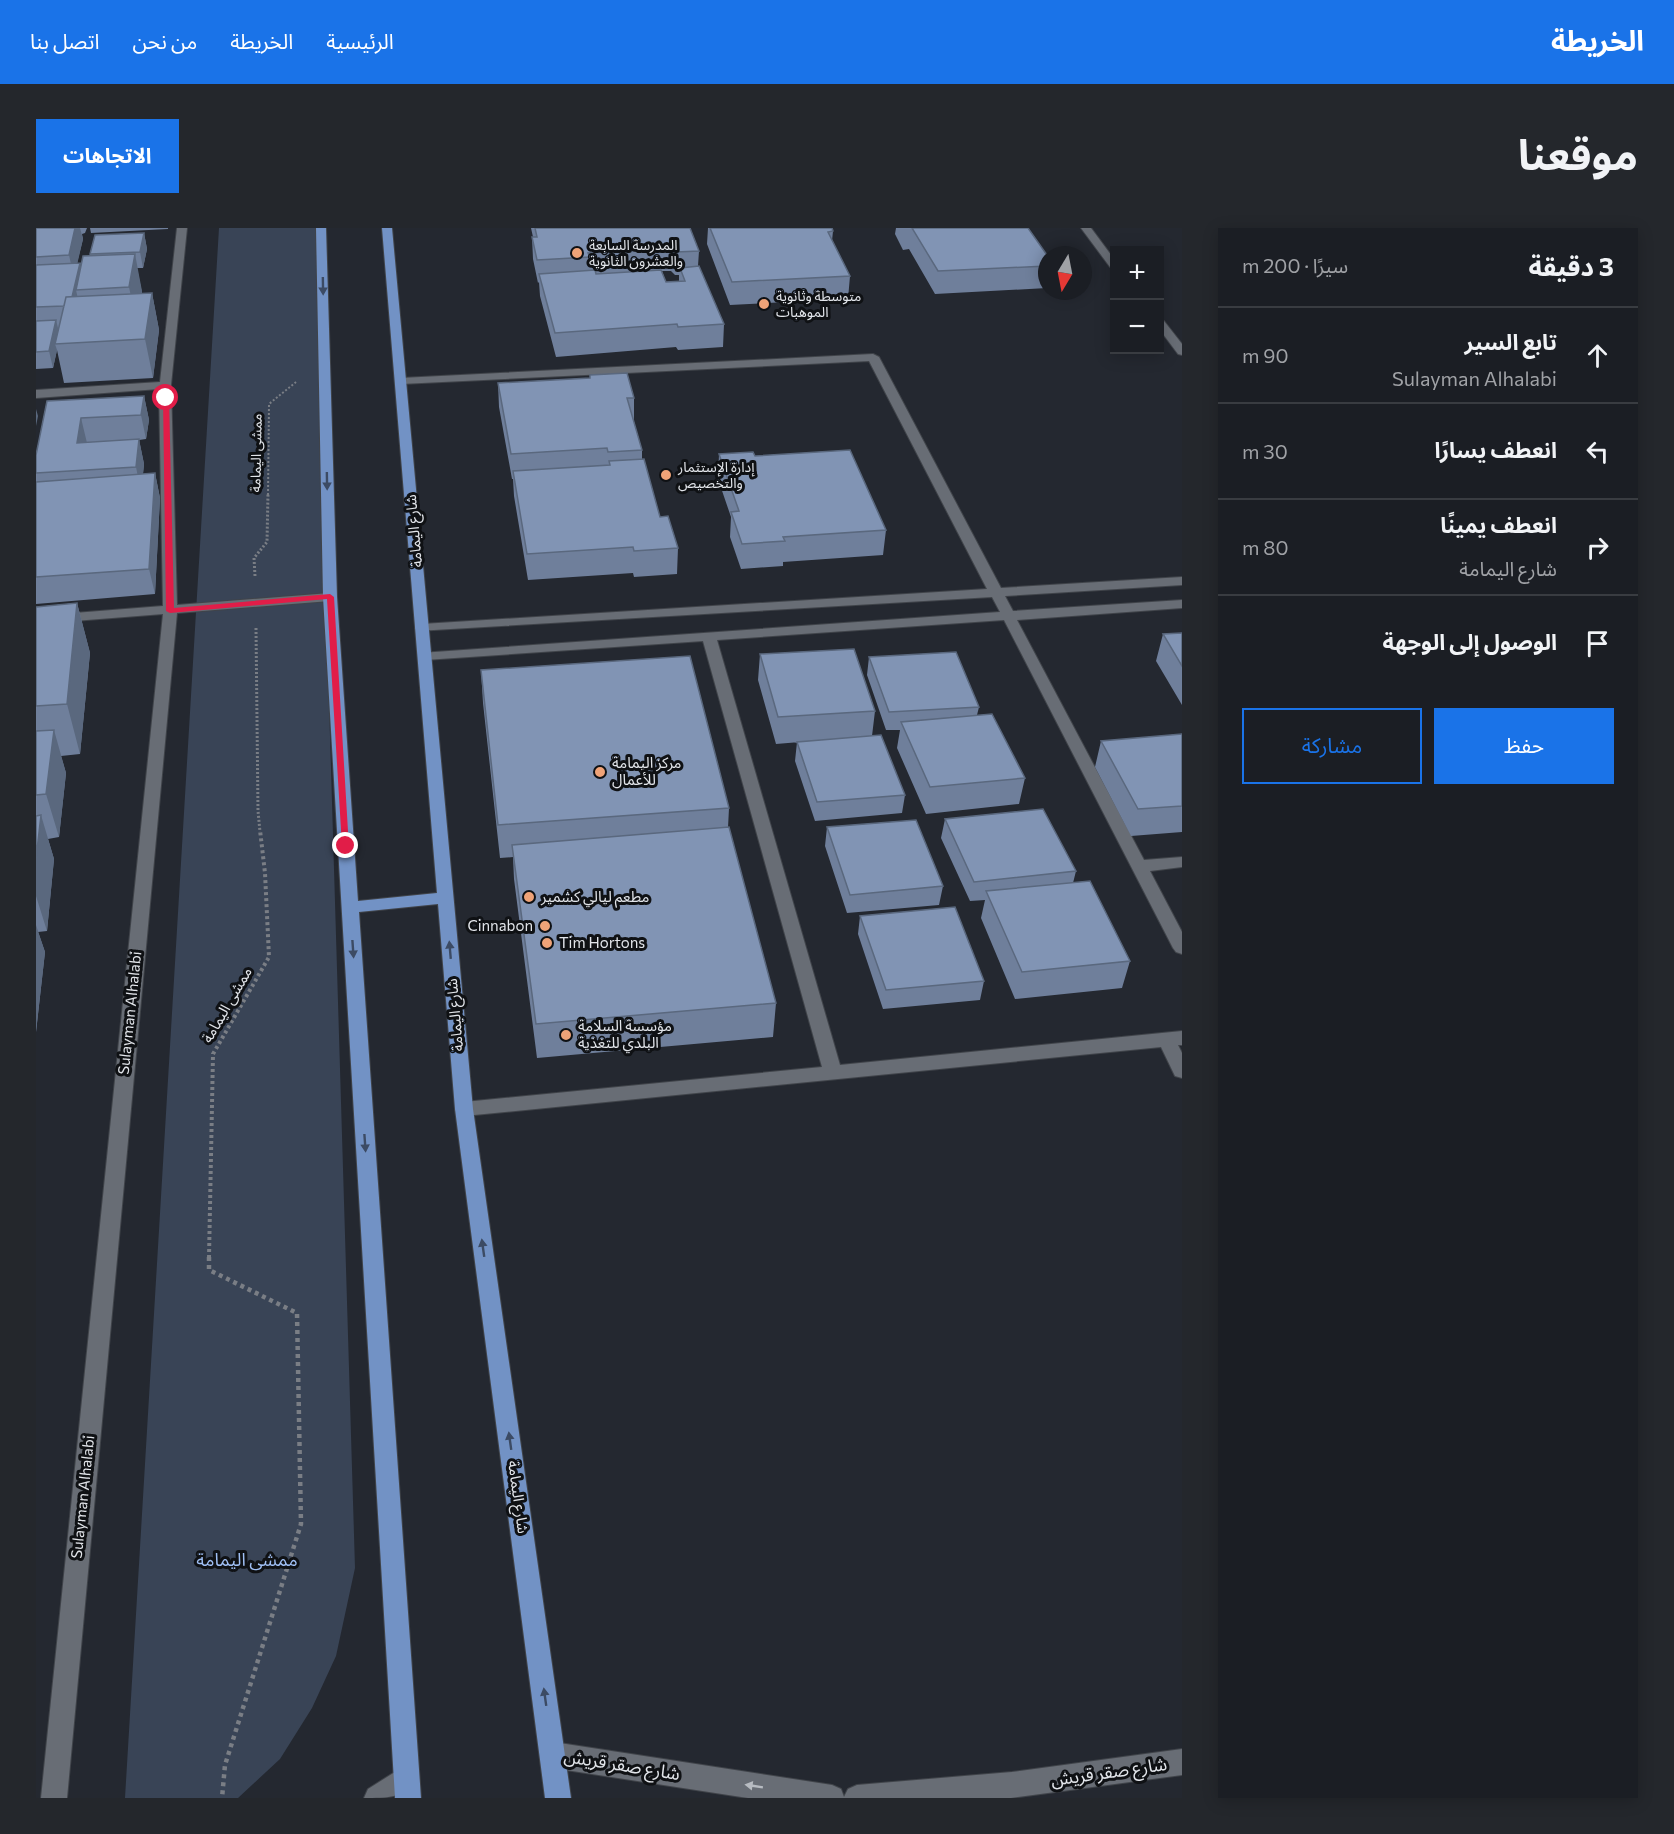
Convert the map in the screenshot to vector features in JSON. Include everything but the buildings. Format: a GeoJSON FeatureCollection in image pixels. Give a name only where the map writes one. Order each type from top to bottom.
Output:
{"type":"FeatureCollection","features":[{"type":"Feature","properties":{"kind":"main road"},"geometry":{"type":"LineString","coordinates":[[321,228],[330,597],[407,1788]]}},
{"type":"Feature","properties":{"kind":"main road","name":"شارع اليمامة"},"geometry":{"type":"LineString","coordinates":[[387,228],[464,1109],[558,1798]]}},
{"type":"Feature","properties":{"kind":"main road"},"geometry":{"type":"LineString","coordinates":[[350,907],[445,898]]}},
{"type":"Feature","properties":{"kind":"street","name":"Sulayman Alhalabi"},"geometry":{"type":"LineString","coordinates":[[54,1798],[170,611],[165,385],[182,228]]}},
{"type":"Feature","properties":{"kind":"street"},"geometry":{"type":"LineString","coordinates":[[1086,228],[1110,260]]}},
{"type":"Feature","properties":{"kind":"street"},"geometry":{"type":"LineString","coordinates":[[1164,328],[1182,352]]}},
{"type":"Feature","properties":{"kind":"street"},"geometry":{"type":"LineString","coordinates":[[401,381],[873,357],[1182,948]]}},
{"type":"Feature","properties":{"kind":"street"},"geometry":{"type":"LineString","coordinates":[[36,394],[165,385]]}},
{"type":"Feature","properties":{"kind":"street"},"geometry":{"type":"LineString","coordinates":[[422,628],[1182,581]]}},
{"type":"Feature","properties":{"kind":"street"},"geometry":{"type":"LineString","coordinates":[[36,620],[330,597]]}},
{"type":"Feature","properties":{"kind":"street"},"geometry":{"type":"LineString","coordinates":[[424,656],[1182,604]]}},
{"type":"Feature","properties":{"kind":"street"},"geometry":{"type":"LineString","coordinates":[[709,637],[833,1072]]}},
{"type":"Feature","properties":{"kind":"street"},"geometry":{"type":"LineString","coordinates":[[1140,866],[1182,862]]}},
{"type":"Feature","properties":{"kind":"street"},"geometry":{"type":"LineString","coordinates":[[464,1109],[1174,1038],[1182,1071]]}},
{"type":"Feature","properties":{"kind":"street","name":"شارع صقر قريش"},"geometry":{"type":"LineString","coordinates":[[553,1755],[832,1798]]}},
{"type":"Feature","properties":{"kind":"street","name":"شارع صقر قريش"},"geometry":{"type":"LineString","coordinates":[[856,1798],[1014,1791],[1182,1762]]}},
{"type":"Feature","properties":{"kind":"street"},"geometry":{"type":"LineString","coordinates":[[377,1798],[407,1788]]}},
{"type":"Feature","properties":{"kind":"path","name":"ممشى اليمامة"},"geometry":{"type":"LineString","coordinates":[[255,584],[254,558],[267,542],[269,404],[302,377]]}},
{"type":"Feature","properties":{"kind":"path","name":"ممشى اليمامة"},"geometry":{"type":"LineString","coordinates":[[222,1798],[225,1765],[301,1524],[297,1313],[209,1270],[213,1054],[268,957],[265,873],[258,811],[256,627]]}},
{"type":"Feature","properties":{"kind":"green space","name":"ممشى اليمامة"},"geometry":{"type":"Polygon","coordinates":[[[219,228],[318,228],[323,503],[355,1568],[336,1656],[312,1708],[280,1759],[238,1798],[125,1798],[219,228]]]}},
{"type":"Feature","properties":{"kind":"place","name":"المدرسة السابعة والعشرون الثانوية"},"geometry":{"type":"Point","coordinates":[577,253]}},
{"type":"Feature","properties":{"kind":"place","name":"متوسطة وثانوية الموهبات"},"geometry":{"type":"Point","coordinates":[764,304]}},
{"type":"Feature","properties":{"kind":"place","name":"إدارة الإستثمار والتخصيص"},"geometry":{"type":"Point","coordinates":[666,475]}},
{"type":"Feature","properties":{"kind":"place","name":"مركز اليمامة للأعمال"},"geometry":{"type":"Point","coordinates":[600,772]}},
{"type":"Feature","properties":{"kind":"place","name":"مطعم ليالي كشمير"},"geometry":{"type":"Point","coordinates":[529,897]}},
{"type":"Feature","properties":{"kind":"place","name":"Cinnabon"},"geometry":{"type":"Point","coordinates":[545,926]}},
{"type":"Feature","properties":{"kind":"place","name":"Tim Hortons"},"geometry":{"type":"Point","coordinates":[547,943]}},
{"type":"Feature","properties":{"kind":"place","name":"مؤسسة السلامة البلدي للتغذية"},"geometry":{"type":"Point","coordinates":[566,1035]}},
{"type":"Feature","properties":{"kind":"route"},"geometry":{"type":"LineString","coordinates":[[166,398],[170,611],[330,597],[346,846]]}}]}
